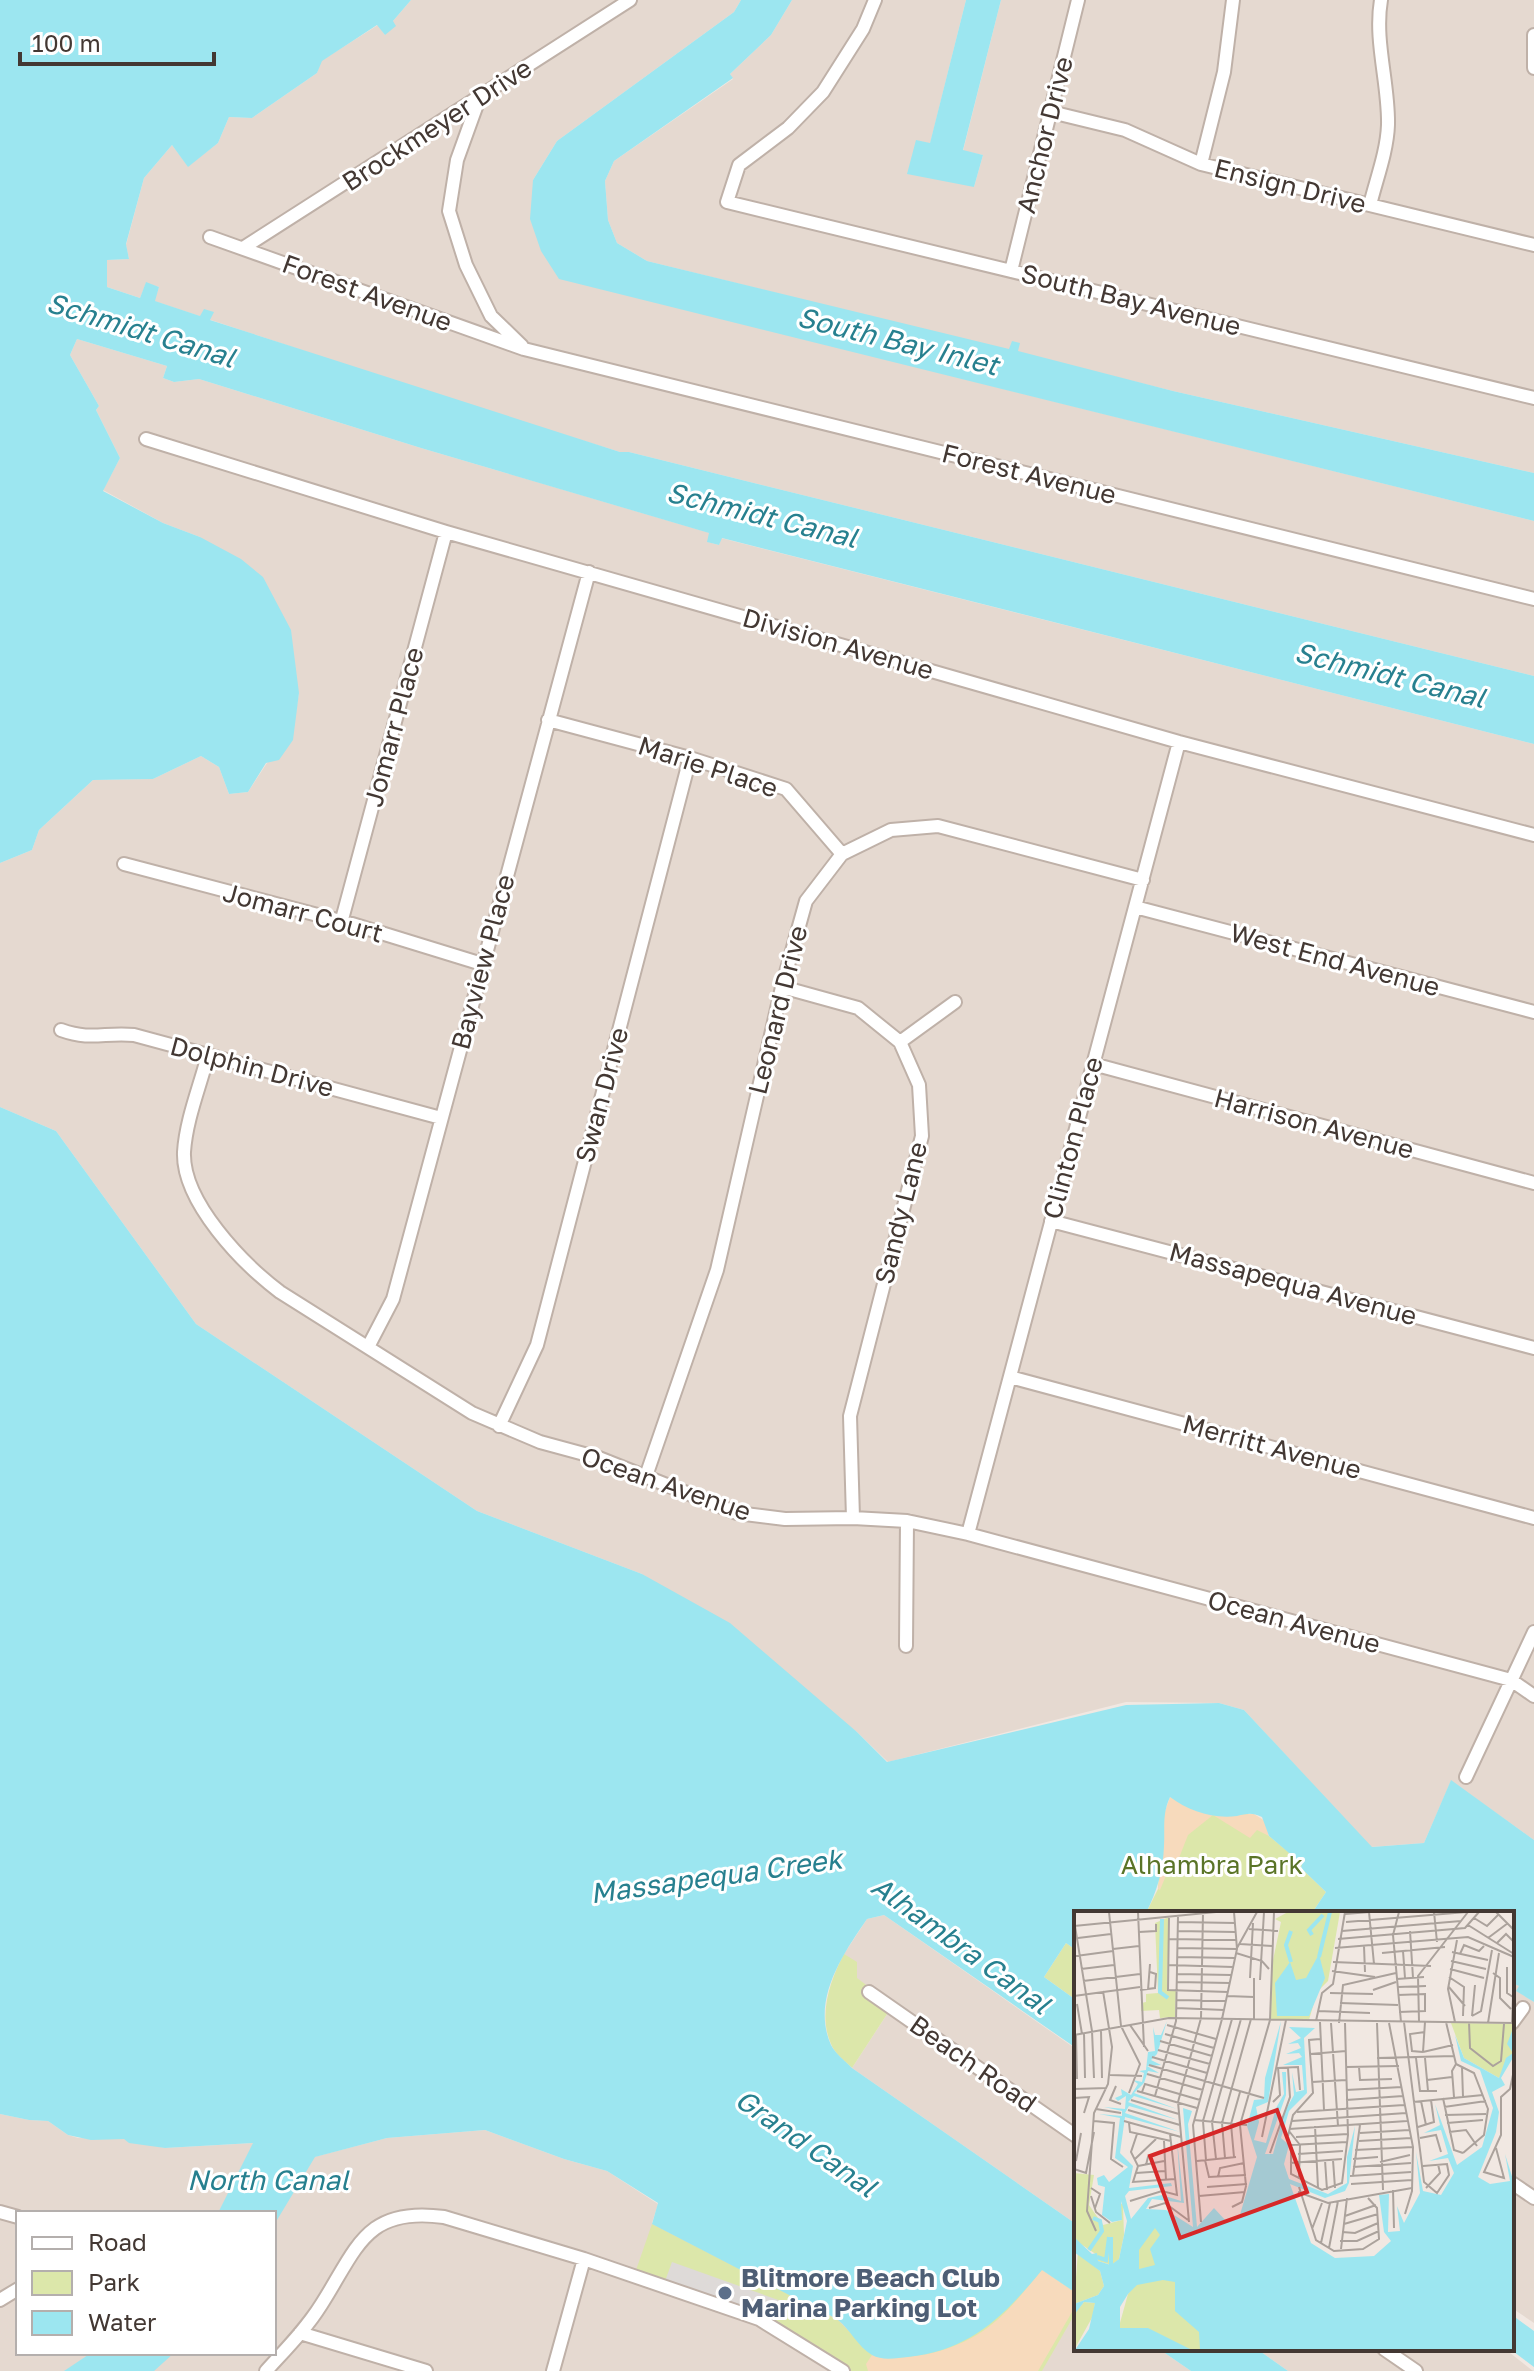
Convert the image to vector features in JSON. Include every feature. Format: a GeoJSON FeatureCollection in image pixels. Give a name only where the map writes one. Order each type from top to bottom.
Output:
{"type":"FeatureCollection","features":[{"type":"Feature","properties":{"kind":"street","name":"Brockmeyer Drive"},"geometry":{"type":"LineString","coordinates":[[243,248],[630,0]]}},
{"type":"Feature","properties":{"kind":"street","name":"South Bay Avenue"},"geometry":{"type":"LineString","coordinates":[[875,0],[863,29],[830,82],[788,128],[739,165],[727,202],[1534,398]]}},
{"type":"Feature","properties":{"kind":"street","name":"Anchor Drive"},"geometry":{"type":"LineString","coordinates":[[1011,271],[1078,0]]}},
{"type":"Feature","properties":{"kind":"street"},"geometry":{"type":"LineString","coordinates":[[1201,164],[1224,72],[1233,0]]}},
{"type":"Feature","properties":{"kind":"street"},"geometry":{"type":"LineString","coordinates":[[1370,205],[1388,128],[1380,39],[1381,0]]}},
{"type":"Feature","properties":{"kind":"street"},"geometry":{"type":"LineString","coordinates":[[1534,35],[1534,68]]}},
{"type":"Feature","properties":{"kind":"street","name":"Forest Avenue"},"geometry":{"type":"LineString","coordinates":[[479,99],[457,160],[449,211],[466,265],[491,316],[524,349]]}},
{"type":"Feature","properties":{"kind":"street","name":"Ensign Drive"},"geometry":{"type":"LineString","coordinates":[[1051,112],[1125,130],[1201,164],[1534,245]]}},
{"type":"Feature","properties":{"kind":"street","name":"Forest Avenue"},"geometry":{"type":"LineString","coordinates":[[210,237],[524,349],[1534,599]]}},
{"type":"Feature","properties":{"kind":"street","name":"Division Avenue"},"geometry":{"type":"LineString","coordinates":[[146,439],[446,532],[1179,742],[1534,835]]}},
{"type":"Feature","properties":{"kind":"street","name":"Jomarr Place"},"geometry":{"type":"LineString","coordinates":[[341,923],[446,532]]}},
{"type":"Feature","properties":{"kind":"street","name":"Bayview Place"},"geometry":{"type":"LineString","coordinates":[[368,1347],[393,1299],[589,572]]}},
{"type":"Feature","properties":{"kind":"street","name":"Marie Place"},"geometry":{"type":"LineString","coordinates":[[548,720],[690,758],[786,789],[842,854]]}},
{"type":"Feature","properties":{"kind":"street","name":"Clinton Place"},"geometry":{"type":"LineString","coordinates":[[968,1534],[1179,742]]}},
{"type":"Feature","properties":{"kind":"street","name":"Swan Drive"},"geometry":{"type":"LineString","coordinates":[[499,1426],[537,1345],[690,758]]}},
{"type":"Feature","properties":{"kind":"street","name":"Leonard Drive"},"geometry":{"type":"LineString","coordinates":[[646,1476],[717,1270],[782,987],[806,901],[842,854],[891,830],[938,826],[1143,880]]}},
{"type":"Feature","properties":{"kind":"street","name":"Jomarr Court"},"geometry":{"type":"LineString","coordinates":[[124,864],[429,946],[482,964]]}},
{"type":"Feature","properties":{"kind":"street","name":"West End Avenue"},"geometry":{"type":"LineString","coordinates":[[1135,907],[1534,1012]]}},
{"type":"Feature","properties":{"kind":"street","name":"Sandy Lane"},"geometry":{"type":"LineString","coordinates":[[782,987],[858,1008],[900,1042],[919,1085],[922,1136],[850,1416],[853,1518]]}},
{"type":"Feature","properties":{"kind":"street"},"geometry":{"type":"LineString","coordinates":[[900,1042],[955,1002]]}},
{"type":"Feature","properties":{"kind":"street","name":"Dolphin Drive"},"geometry":{"type":"LineString","coordinates":[[61,1030],[80,1037],[117,1033],[134,1035],[441,1118]]}},
{"type":"Feature","properties":{"kind":"street","name":"Ocean Avenue"},"geometry":{"type":"LineString","coordinates":[[208,1055],[184,1152],[185,1171],[194,1195],[233,1249],[258,1275],[472,1413],[540,1442],[599,1458],[737,1513],[760,1517],[907,1521],[968,1534],[1511,1680],[1534,1696]]}},
{"type":"Feature","properties":{"kind":"street","name":"Harrison Avenue"},"geometry":{"type":"LineString","coordinates":[[1093,1064],[1534,1183]]}},
{"type":"Feature","properties":{"kind":"street","name":"Massapequa Avenue"},"geometry":{"type":"LineString","coordinates":[[1051,1221],[1534,1348]]}},
{"type":"Feature","properties":{"kind":"street","name":"Merritt Avenue"},"geometry":{"type":"LineString","coordinates":[[1010,1377],[1534,1518]]}},
{"type":"Feature","properties":{"kind":"street"},"geometry":{"type":"LineString","coordinates":[[906,1646],[907,1521]]}},
{"type":"Feature","properties":{"kind":"street"},"geometry":{"type":"LineString","coordinates":[[1466,1777],[1534,1632]]}},
{"type":"Feature","properties":{"kind":"street","name":"Beach Road"},"geometry":{"type":"LineString","coordinates":[[869,1992],[1074,2135]]}},
{"type":"Feature","properties":{"kind":"street"},"geometry":{"type":"LineString","coordinates":[[1514,2020],[1523,2008]]}},
{"type":"Feature","properties":{"kind":"street"},"geometry":{"type":"LineString","coordinates":[[1514,2184],[1534,2198]]}},
{"type":"Feature","properties":{"kind":"street"},"geometry":{"type":"LineString","coordinates":[[266,2371],[321,2305],[358,2242],[380,2225],[402,2216],[423,2214],[444,2217],[584,2259],[759,2319],[843,2371]]}},
{"type":"Feature","properties":{"kind":"street"},"geometry":{"type":"LineString","coordinates":[[553,2371],[584,2259]]}},
{"type":"Feature","properties":{"kind":"street"},"geometry":{"type":"LineString","coordinates":[[300,2333],[426,2371]]}},
{"type":"Feature","properties":{"kind":"street"},"geometry":{"type":"LineString","coordinates":[[1387,2351],[1416,2371]]}},
{"type":"Feature","properties":{"kind":"shaded area"},"geometry":{"type":"Polygon","coordinates":[[[411,0],[741,0],[734,12],[557,141],[533,180],[559,278],[1534,521],[1534,676],[620,452],[442,397],[154,301],[159,287],[146,283],[140,298],[107,287],[107,260],[129,259],[126,245],[144,178],[172,145],[188,166],[218,143],[229,117],[252,118],[317,73],[321,61],[378,25],[385,35],[411,0]]]}},
{"type":"Feature","properties":{"kind":"shaded area"},"geometry":{"type":"Polygon","coordinates":[[[792,0],[966,0],[930,144],[974,187],[983,155],[963,151],[1001,0],[1534,0],[1534,473],[1173,391],[647,261],[617,243],[608,220],[605,181],[614,161],[733,79],[730,74],[771,35],[792,0]]]}},
{"type":"Feature","properties":{"kind":"shaded area"},"geometry":{"type":"Polygon","coordinates":[[[77,339],[167,366],[163,378],[174,382],[199,379],[710,533],[708,542],[719,545],[721,538],[1534,744],[1534,1840],[1451,1781],[1424,1843],[1371,1847],[1244,1710],[1219,1703],[1126,1702],[888,1762],[857,1732],[642,1574],[477,1511],[196,1324],[56,1131],[0,1107],[0,863],[32,850],[39,830],[93,780],[153,779],[201,756],[219,767],[229,794],[248,792],[267,763],[291,742],[299,693],[200,537],[163,523],[103,490],[120,458],[96,410],[99,406],[70,355],[77,339]]]}},
{"type":"Feature","properties":{"kind":"shaded area"},"geometry":{"type":"Polygon","coordinates":[[[884,1915],[1074,2048],[1074,2223],[852,2068],[893,2005],[856,1978],[844,1954],[867,1919],[884,1915]]]}},
{"type":"Feature","properties":{"kind":"shaded area"},"geometry":{"type":"Polygon","coordinates":[[[1514,1984],[1519,1986],[1517,1991],[1534,2002],[1534,2323],[1514,2309],[1514,1984]]]}},
{"type":"Feature","properties":{"kind":"shaded area"},"geometry":{"type":"Polygon","coordinates":[[[0,2114],[48,2121],[78,2138],[124,2139],[165,2148],[254,2143],[314,2157],[387,2138],[485,2130],[607,2171],[658,2204],[652,2223],[1042,2270],[1074,2292],[1074,2351],[1162,2351],[1191,2371],[0,2371],[0,2114]]]}},
{"type":"Feature","properties":{"kind":"shaded area","name":"Blitmore Beach Club Marina Parking Lot"},"geometry":{"type":"Polygon","coordinates":[[[672,2262],[784,2302],[774,2325],[664,2284],[672,2262]]]}},
{"type":"Feature","properties":{"kind":"shaded area"},"geometry":{"type":"Polygon","coordinates":[[[1260,2351],[1508,2351],[1533,2371],[1288,2371],[1260,2351]]]}},
{"type":"Feature","properties":{"kind":"green space","name":"Alhambra Park"},"geometry":{"type":"Polygon","coordinates":[[[1247,1813],[1303,1864],[1301,1868],[1326,1892],[1313,1911],[1147,1911],[1158,1889],[1164,1814],[1247,1813]]]}},
{"type":"Feature","properties":{"kind":"green space"},"geometry":{"type":"Polygon","coordinates":[[[1066,1943],[1074,1949],[1074,1999],[1044,1977],[1066,1943]]]}},
{"type":"Feature","properties":{"kind":"green space"},"geometry":{"type":"Polygon","coordinates":[[[844,1954],[857,1962],[857,1978],[893,2005],[852,2068],[832,2047],[826,2021],[830,1986],[844,1954]]]}},
{"type":"Feature","properties":{"kind":"green space"},"geometry":{"type":"Polygon","coordinates":[[[652,2224],[794,2297],[789,2309],[799,2300],[838,2320],[872,2355],[1042,2270],[1074,2292],[1074,2315],[1042,2371],[845,2371],[761,2317],[635,2273],[652,2224]]]}},
{"type":"Feature","properties":{"kind":"sand"},"geometry":{"type":"Polygon","coordinates":[[[1170,1797],[1214,1815],[1254,1814],[1265,1821],[1269,1836],[1257,1830],[1250,1838],[1213,1815],[1188,1835],[1177,1863],[1172,1861],[1160,1890],[1164,1814],[1170,1797]]]}},
{"type":"Feature","properties":{"kind":"sand"},"geometry":{"type":"Polygon","coordinates":[[[1042,2270],[1074,2292],[1074,2308],[1038,2371],[868,2371],[866,2364],[872,2355],[918,2356],[950,2348],[979,2334],[1005,2313],[1042,2270]]]}},
{"type":"Feature","properties":{"kind":"water","name":"Schmidt Canal"},"geometry":{"type":"Polygon","coordinates":[[[0,0],[411,0],[393,21],[396,26],[385,35],[377,25],[322,61],[317,73],[252,118],[229,117],[218,143],[188,167],[172,145],[144,178],[126,244],[129,259],[107,260],[107,287],[140,298],[146,282],[159,287],[155,301],[200,316],[204,309],[214,312],[210,320],[620,452],[1534,676],[1534,744],[722,538],[719,545],[707,542],[709,533],[199,379],[174,382],[163,378],[167,366],[77,339],[70,355],[99,406],[96,410],[120,458],[103,491],[241,559],[263,577],[291,630],[299,693],[293,740],[279,760],[266,763],[248,792],[229,794],[219,767],[201,756],[153,779],[93,780],[39,830],[32,850],[0,863],[0,0]]]}},
{"type":"Feature","properties":{"kind":"water","name":"South Bay Inlet"},"geometry":{"type":"Polygon","coordinates":[[[741,0],[792,0],[771,35],[730,74],[733,78],[614,161],[605,181],[608,220],[617,243],[647,261],[1009,349],[1012,341],[1020,343],[1018,351],[1173,391],[1534,473],[1534,521],[559,279],[541,251],[530,219],[533,180],[557,141],[734,12],[741,0]]]}},
{"type":"Feature","properties":{"kind":"water"},"geometry":{"type":"Polygon","coordinates":[[[966,0],[1001,0],[963,150],[983,155],[974,187],[907,174],[916,140],[930,143],[966,0]]]}},
{"type":"Feature","properties":{"kind":"water"},"geometry":{"type":"Polygon","coordinates":[[[0,1107],[56,1131],[196,1324],[477,1511],[642,1574],[730,1623],[857,1732],[887,1762],[1126,1705],[1219,1703],[1244,1710],[1372,1847],[1424,1843],[1451,1780],[1534,1840],[1534,2002],[1516,1991],[1519,1986],[1514,1984],[1514,1911],[1313,1911],[1326,1892],[1301,1868],[1302,1864],[1269,1836],[1262,1817],[1252,1814],[1228,1817],[1210,1815],[1193,1810],[1170,1797],[1165,1815],[1161,1872],[1147,1911],[1074,1911],[1074,1949],[1066,1943],[1044,1977],[1074,1999],[1074,2047],[884,1915],[867,1919],[840,1962],[827,1995],[826,2028],[833,2048],[852,2068],[1074,2223],[1074,2292],[1042,2270],[1000,2316],[984,2328],[968,2339],[930,2353],[894,2358],[872,2355],[829,2314],[799,2300],[793,2312],[788,2309],[793,2297],[652,2224],[658,2203],[607,2171],[485,2130],[387,2138],[315,2157],[276,2222],[276,2211],[219,2211],[253,2143],[165,2148],[129,2143],[124,2139],[91,2140],[68,2135],[48,2121],[0,2114],[0,1107]]]}},
{"type":"Feature","properties":{"kind":"water"},"geometry":{"type":"Polygon","coordinates":[[[1514,2316],[1534,2331],[1534,2367],[1513,2351],[1514,2316]]]}},
{"type":"Feature","properties":{"kind":"water"},"geometry":{"type":"Polygon","coordinates":[[[1162,2351],[1260,2351],[1288,2371],[1191,2371],[1162,2351]]]}},
{"type":"Feature","properties":{"kind":"water"},"geometry":{"type":"Polygon","coordinates":[[[88,2355],[172,2355],[154,2371],[64,2371],[88,2355]]]}},
{"type":"Feature","properties":{"kind":"place","name":"Blitmore Beach Club Marina Parking Lot"},"geometry":{"type":"Point","coordinates":[725,2293]}},
{"type":"Feature","properties":{"kind":"water label","name":"Massapequa Creek"},"geometry":{"type":"Point","coordinates":[716,1876]}},
{"type":"Feature","properties":{"kind":"water label","name":"Alhambra Canal"},"geometry":{"type":"Point","coordinates":[961,1945]}},
{"type":"Feature","properties":{"kind":"water label","name":"Grand Canal"},"geometry":{"type":"Point","coordinates":[806,2143]}},
{"type":"Feature","properties":{"kind":"water label","name":"North Canal"},"geometry":{"type":"Point","coordinates":[268,2180]}}]}
